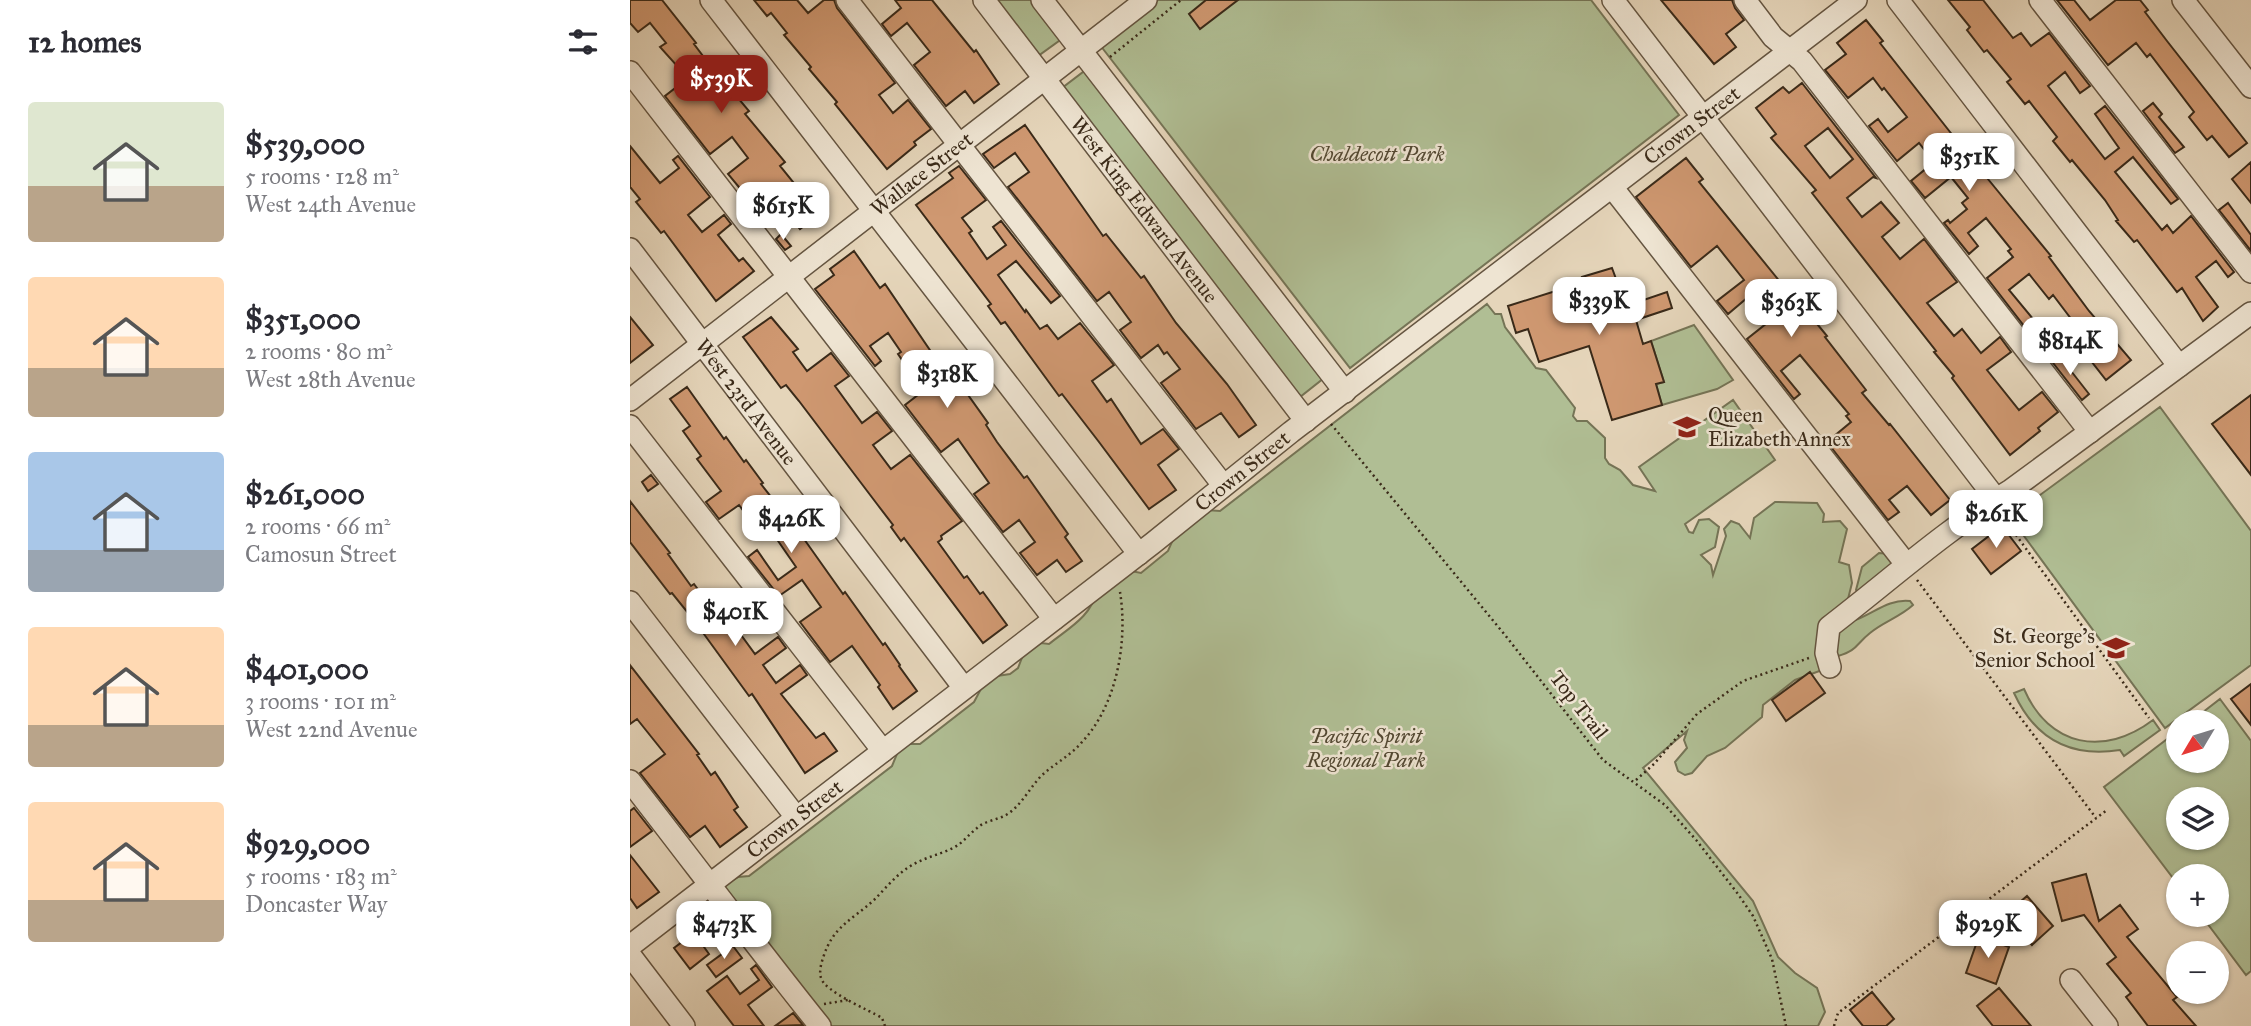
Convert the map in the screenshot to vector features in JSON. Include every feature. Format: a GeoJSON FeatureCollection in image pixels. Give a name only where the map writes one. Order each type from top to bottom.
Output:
{"type":"FeatureCollection","features":[{"type":"Feature","properties":{"kind":"street"},"geometry":{"type":"LineString","coordinates":[[711,0],[1139,554]]}},
{"type":"Feature","properties":{"kind":"street"},"geometry":{"type":"LineString","coordinates":[[847,0],[1223,485]]}},
{"type":"Feature","properties":{"kind":"street","name":"West King Edward Avenue"},"geometry":{"type":"LineString","coordinates":[[984,0],[1314,415]]}},
{"type":"Feature","properties":{"kind":"street"},"geometry":{"type":"LineString","coordinates":[[1042,0],[1345,392]]}},
{"type":"Feature","properties":{"kind":"street","name":"Wallace Street"},"geometry":{"type":"LineString","coordinates":[[630,400],[1146,0]]}},
{"type":"Feature","properties":{"kind":"street"},"geometry":{"type":"LineString","coordinates":[[1613,0],[1996,499]]}},
{"type":"Feature","properties":{"kind":"street"},"geometry":{"type":"LineString","coordinates":[[1745,0],[1773,37],[1802,61],[2090,432]]}},
{"type":"Feature","properties":{"kind":"street","name":"Crown Street"},"geometry":{"type":"LineString","coordinates":[[630,946],[1139,554],[1223,485],[1856,0]]}},
{"type":"Feature","properties":{"kind":"street"},"geometry":{"type":"LineString","coordinates":[[1898,0],[2179,366]]}},
{"type":"Feature","properties":{"kind":"street"},"geometry":{"type":"LineString","coordinates":[[2040,0],[2251,272]]}},
{"type":"Feature","properties":{"kind":"street"},"geometry":{"type":"LineString","coordinates":[[2183,0],[2251,87]]}},
{"type":"Feature","properties":{"kind":"street"},"geometry":{"type":"LineString","coordinates":[[630,72],[1054,620]]}},
{"type":"Feature","properties":{"kind":"street"},"geometry":{"type":"LineString","coordinates":[[1612,187],[1906,564]]}},
{"type":"Feature","properties":{"kind":"street","name":"West 23rd Avenue"},"geometry":{"type":"LineString","coordinates":[[630,249],[964,688]]}},
{"type":"Feature","properties":{"kind":"street"},"geometry":{"type":"LineString","coordinates":[[1828,660],[1829,627],[1880,588],[1906,564],[2251,313]]}},
{"type":"Feature","properties":{"kind":"street"},"geometry":{"type":"LineString","coordinates":[[630,426],[883,751]]}},
{"type":"Feature","properties":{"kind":"street"},"geometry":{"type":"LineString","coordinates":[[630,602],[796,817]]}},
{"type":"Feature","properties":{"kind":"street"},"geometry":{"type":"LineString","coordinates":[[630,780],[820,1026]]}},
{"type":"Feature","properties":{"kind":"street"},"geometry":{"type":"LineString","coordinates":[[630,955],[684,1026]]}},
{"type":"Feature","properties":{"kind":"street"},"geometry":{"type":"LineString","coordinates":[[2071,980],[2107,1026]]}},
{"type":"Feature","properties":{"kind":"path"},"geometry":{"type":"LineString","coordinates":[[1107,59],[1181,0]]}},
{"type":"Feature","properties":{"kind":"path","name":"Top Trail"},"geometry":{"type":"LineString","coordinates":[[1314,415],[1505,635],[1603,760],[1665,805],[1697,841],[1754,916],[1772,959],[1786,1026]]}},
{"type":"Feature","properties":{"kind":"path"},"geometry":{"type":"LineString","coordinates":[[1996,499],[1997,508],[2149,718]]}},
{"type":"Feature","properties":{"kind":"path"},"geometry":{"type":"LineString","coordinates":[[1906,564],[2096,818]]}},
{"type":"Feature","properties":{"kind":"path"},"geometry":{"type":"LineString","coordinates":[[886,1026],[882,1018],[823,984],[820,965],[827,942],[843,923],[867,906],[907,868],[951,849],[977,827],[1006,815],[1020,804],[1044,774],[1064,761],[1084,740],[1110,695],[1120,657],[1123,609],[1119,588]]}},
{"type":"Feature","properties":{"kind":"path"},"geometry":{"type":"LineString","coordinates":[[1635,781],[1654,764],[1698,714],[1743,681],[1828,660]]}},
{"type":"Feature","properties":{"kind":"path"},"geometry":{"type":"LineString","coordinates":[[1834,1026],[1838,1013],[2107,810]]}},
{"type":"Feature","properties":{"kind":"green space"},"geometry":{"type":"Polygon","coordinates":[[[995,0],[1034,0],[1063,38],[1038,56],[995,0]]]}},
{"type":"Feature","properties":{"kind":"green space","name":"Chaldecott Park"},"geometry":{"type":"Polygon","coordinates":[[[1158,0],[1591,0],[1679,115],[1350,368],[1100,45],[1158,0]]]}},
{"type":"Feature","properties":{"kind":"green space"},"geometry":{"type":"Polygon","coordinates":[[[1087,69],[1324,378],[1300,397],[1062,88],[1087,69]]]}},
{"type":"Feature","properties":{"kind":"green space","name":"Pacific Spirit Regional Park"},"geometry":{"type":"Polygon","coordinates":[[[1487,304],[1495,314],[1501,314],[1505,327],[1536,368],[1546,370],[1575,408],[1573,416],[1577,421],[1587,421],[1605,438],[1605,458],[1633,485],[1655,491],[1639,467],[1733,400],[1775,460],[1685,524],[1689,532],[1693,533],[1699,520],[1709,519],[1719,527],[1715,547],[1701,555],[1711,565],[1713,575],[1726,536],[1724,529],[1731,521],[1739,524],[1750,538],[1754,518],[1775,502],[1817,503],[1824,514],[1823,522],[1840,521],[1847,529],[1839,562],[1849,565],[1852,583],[1842,623],[1892,603],[1910,601],[1913,605],[1875,629],[1849,652],[1838,656],[1832,649],[1825,669],[1795,680],[1763,705],[1762,717],[1725,748],[1707,756],[1692,773],[1685,775],[1678,771],[1675,762],[1687,748],[1684,740],[1687,731],[1643,768],[1753,901],[1778,957],[1817,988],[1825,1012],[1818,1026],[829,1026],[723,885],[738,877],[749,876],[892,766],[899,749],[906,744],[920,744],[974,702],[982,687],[997,676],[1010,674],[1018,668],[1023,655],[1041,643],[1049,644],[1072,627],[1090,607],[1097,590],[1131,571],[1141,573],[1168,551],[1178,528],[1206,510],[1220,511],[1487,304]]]}},
{"type":"Feature","properties":{"kind":"green space"},"geometry":{"type":"Polygon","coordinates":[[[1694,325],[1733,380],[1717,389],[1662,405],[1656,384],[1664,382],[1651,341],[1694,325]]]}},
{"type":"Feature","properties":{"kind":"green space"},"geometry":{"type":"Polygon","coordinates":[[[2160,407],[2251,531],[2251,665],[2190,710],[2166,710],[2165,728],[2010,517],[2160,407]]]}},
{"type":"Feature","properties":{"kind":"green space"},"geometry":{"type":"Polygon","coordinates":[[[1879,553],[1889,554],[1893,563],[1861,595],[1856,590],[1862,567],[1879,553]]]}},
{"type":"Feature","properties":{"kind":"green space"},"geometry":{"type":"Polygon","coordinates":[[[2024,689],[2035,709],[2048,724],[2063,734],[2080,740],[2097,742],[2116,739],[2153,720],[2160,730],[2124,756],[2120,750],[2102,752],[2070,748],[2056,742],[2032,722],[2014,693],[2024,689]]]}},
{"type":"Feature","properties":{"kind":"green space"},"geometry":{"type":"Polygon","coordinates":[[[2220,699],[2228,710],[2206,710],[2220,699]]]}},
{"type":"Feature","properties":{"kind":"green space"},"geometry":{"type":"Polygon","coordinates":[[[2230,713],[2251,741],[2251,971],[2246,975],[2229,952],[2229,941],[2220,941],[2210,927],[2229,927],[2229,864],[2166,864],[2166,869],[2104,787],[2166,740],[2166,774],[2230,774],[2230,713]]]}},
{"type":"Feature","properties":{"kind":"building"},"geometry":{"type":"Polygon","coordinates":[[[630,0],[662,0],[706,60],[749,111],[745,114],[785,162],[780,166],[819,214],[800,229],[777,201],[772,205],[763,194],[749,204],[728,174],[748,158],[732,137],[710,154],[665,96],[688,78],[660,47],[666,43],[650,23],[638,32],[630,23],[630,0]]]}},
{"type":"Feature","properties":{"kind":"building"},"geometry":{"type":"Polygon","coordinates":[[[754,0],[797,0],[808,13],[824,0],[834,0],[837,8],[895,83],[879,95],[893,113],[908,100],[931,129],[887,169],[784,35],[787,33],[771,13],[767,16],[754,0]]]}},
{"type":"Feature","properties":{"kind":"building"},"geometry":{"type":"Polygon","coordinates":[[[895,0],[932,0],[974,52],[976,50],[999,84],[974,103],[965,91],[946,106],[914,65],[930,52],[907,23],[891,36],[882,24],[901,8],[895,0]]]}},
{"type":"Feature","properties":{"kind":"building"},"geometry":{"type":"Polygon","coordinates":[[[1206,0],[1238,0],[1200,29],[1189,14],[1206,0]]]}},
{"type":"Feature","properties":{"kind":"building"},"geometry":{"type":"Polygon","coordinates":[[[1661,0],[1732,0],[1744,20],[1726,34],[1736,47],[1714,64],[1661,0]]]}},
{"type":"Feature","properties":{"kind":"building"},"geometry":{"type":"Polygon","coordinates":[[[1948,0],[1983,0],[2013,38],[2021,33],[2031,46],[2049,33],[2090,86],[2080,93],[2065,72],[2048,86],[2105,159],[2119,148],[2095,114],[2105,106],[2178,199],[2171,204],[2133,157],[2115,172],[2162,230],[2167,225],[2173,233],[2191,216],[2234,272],[2228,277],[2216,261],[2196,277],[2218,307],[2203,321],[2182,288],[2177,292],[2137,240],[2134,242],[2116,221],[2118,220],[2105,200],[2053,141],[2057,137],[2029,101],[2025,104],[2007,82],[2011,79],[1987,50],[1984,52],[1967,30],[1970,27],[1948,0]]]}},
{"type":"Feature","properties":{"kind":"building"},"geometry":{"type":"Polygon","coordinates":[[[2057,0],[2074,0],[2090,20],[2116,0],[2140,0],[2148,10],[2145,12],[2247,143],[2229,157],[2212,136],[2207,140],[2189,117],[2194,112],[2150,54],[2147,57],[2136,43],[2108,65],[2057,0]]]}},
{"type":"Feature","properties":{"kind":"building"},"geometry":{"type":"Polygon","coordinates":[[[1866,20],[1883,41],[1880,43],[2051,256],[2049,257],[2089,311],[2131,360],[2106,380],[2070,334],[2078,328],[2053,295],[2049,299],[2029,274],[2009,290],[2043,331],[2034,339],[1987,278],[2013,257],[2008,251],[2011,249],[1986,218],[1968,233],[1978,246],[1969,254],[1944,223],[1948,220],[1950,223],[1967,209],[1962,203],[1968,198],[1951,177],[1925,198],[1911,181],[1934,162],[1919,143],[1897,161],[1869,126],[1878,119],[1888,132],[1907,117],[1884,88],[1882,90],[1873,78],[1848,98],[1825,70],[1846,54],[1837,43],[1866,20]]]}},
{"type":"Feature","properties":{"kind":"building"},"geometry":{"type":"Polygon","coordinates":[[[1802,83],[1876,178],[1873,177],[1847,198],[1862,217],[1881,202],[1899,223],[1882,237],[1900,259],[1924,239],[1957,282],[1927,303],[1954,336],[1962,329],[1981,353],[2000,337],[2011,352],[1987,370],[2019,410],[2042,392],[2058,412],[2038,428],[2040,431],[2010,455],[1952,378],[1954,376],[1934,352],[1936,351],[1812,193],[1816,190],[1771,138],[1776,134],[1756,108],[1783,87],[1789,93],[1802,83]],[[1828,128],[1805,146],[1830,178],[1853,159],[1828,128]]]}},
{"type":"Feature","properties":{"kind":"building"},"geometry":{"type":"Polygon","coordinates":[[[2153,103],[2162,114],[2159,117],[2184,147],[2175,153],[2143,111],[2153,103]]]}},
{"type":"Feature","properties":{"kind":"building"},"geometry":{"type":"Polygon","coordinates":[[[1025,125],[1103,236],[1106,234],[1141,278],[1144,276],[1176,323],[1227,384],[1256,425],[1239,437],[1221,413],[1196,429],[1161,383],[1180,369],[1167,352],[1164,354],[1158,345],[1141,358],[1120,330],[1131,322],[1109,292],[1097,301],[1008,187],[1029,172],[1015,153],[994,168],[983,154],[1025,125]]]}},
{"type":"Feature","properties":{"kind":"building"},"geometry":{"type":"Polygon","coordinates":[[[630,146],[660,183],[679,168],[673,160],[678,156],[710,197],[688,215],[702,232],[724,215],[731,224],[718,235],[739,261],[743,258],[754,271],[716,301],[664,231],[661,233],[636,202],[640,199],[630,187],[630,146]]]}},
{"type":"Feature","properties":{"kind":"building"},"geometry":{"type":"Polygon","coordinates":[[[1686,158],[1703,179],[1699,182],[1827,336],[1825,337],[1866,390],[1862,393],[1950,500],[1931,515],[1907,486],[1889,500],[1899,512],[1888,520],[1827,442],[1851,422],[1846,416],[1849,414],[1800,355],[1781,371],[1800,394],[1794,399],[1747,339],[1767,323],[1747,298],[1728,314],[1717,301],[1744,280],[1717,246],[1691,267],[1636,197],[1686,158]]]}},
{"type":"Feature","properties":{"kind":"building"},"geometry":{"type":"Polygon","coordinates":[[[2251,162],[2251,203],[2232,179],[2251,162]]]}},
{"type":"Feature","properties":{"kind":"building"},"geometry":{"type":"Polygon","coordinates":[[[959,166],[986,200],[962,218],[987,259],[1006,245],[993,227],[1001,221],[1060,296],[1051,303],[1016,261],[998,275],[1025,312],[1026,310],[1040,329],[1047,325],[1058,339],[1080,323],[1114,365],[1092,381],[1107,402],[1111,399],[1141,444],[1163,429],[1179,449],[1158,465],[1176,490],[1149,509],[1062,394],[1059,396],[1005,322],[1001,324],[988,306],[991,304],[916,205],[953,178],[949,173],[959,166]]]}},
{"type":"Feature","properties":{"kind":"building"},"geometry":{"type":"Polygon","coordinates":[[[2228,203],[2251,235],[2251,251],[2219,210],[2228,203]]]}},
{"type":"Feature","properties":{"kind":"building"},"geometry":{"type":"Polygon","coordinates":[[[781,234],[791,246],[785,250],[776,239],[781,234]]]}},
{"type":"Feature","properties":{"kind":"building"},"geometry":{"type":"Polygon","coordinates":[[[854,251],[880,288],[885,284],[934,356],[938,353],[988,423],[986,425],[997,442],[1024,478],[1027,476],[1068,534],[1065,537],[1082,561],[1066,572],[1057,560],[1037,575],[1020,553],[1035,542],[1019,520],[1003,532],[974,494],[989,483],[958,439],[941,452],[905,405],[923,391],[898,354],[901,352],[888,333],[870,346],[881,361],[875,366],[815,289],[834,275],[830,269],[854,251]]]}},
{"type":"Feature","properties":{"kind":"building"},"geometry":{"type":"Polygon","coordinates":[[[1612,268],[1626,306],[1667,292],[1672,308],[1636,320],[1643,344],[1651,341],[1664,382],[1656,384],[1662,405],[1612,420],[1589,346],[1539,362],[1528,329],[1516,333],[1508,306],[1584,282],[1582,277],[1612,268]]]}},
{"type":"Feature","properties":{"kind":"building"},"geometry":{"type":"Polygon","coordinates":[[[630,317],[653,345],[630,363],[630,317]]]}},
{"type":"Feature","properties":{"kind":"building"},"geometry":{"type":"Polygon","coordinates":[[[771,317],[798,349],[793,352],[807,371],[831,353],[849,376],[835,386],[862,423],[877,412],[892,431],[873,445],[891,469],[910,455],[962,521],[941,536],[942,539],[938,542],[964,578],[967,576],[980,594],[983,592],[1007,625],[983,643],[904,538],[901,541],[891,527],[893,525],[799,401],[786,385],[781,388],[743,337],[771,317]]]}},
{"type":"Feature","properties":{"kind":"building"},"geometry":{"type":"Polygon","coordinates":[[[2057,353],[2089,394],[2082,400],[2050,359],[2057,353]]]}},
{"type":"Feature","properties":{"kind":"building"},"geometry":{"type":"Polygon","coordinates":[[[687,387],[724,439],[726,437],[744,462],[746,460],[843,594],[845,592],[883,645],[885,643],[917,691],[893,709],[878,687],[880,685],[852,646],[830,662],[800,622],[821,607],[802,580],[779,596],[748,557],[757,550],[778,580],[796,567],[765,522],[757,529],[739,505],[719,519],[706,502],[721,491],[697,459],[701,456],[683,431],[690,426],[670,399],[687,387]]]}},
{"type":"Feature","properties":{"kind":"building"},"geometry":{"type":"Polygon","coordinates":[[[2251,395],[2251,475],[2212,424],[2251,395]]]}},
{"type":"Feature","properties":{"kind":"building"},"geometry":{"type":"Polygon","coordinates":[[[651,475],[658,484],[648,491],[642,482],[651,475]]]}},
{"type":"Feature","properties":{"kind":"building"},"geometry":{"type":"Polygon","coordinates":[[[630,501],[670,553],[668,554],[691,586],[694,584],[714,611],[718,607],[724,615],[747,598],[758,612],[736,628],[755,654],[778,637],[786,648],[763,665],[776,683],[800,665],[807,675],[781,694],[816,738],[824,733],[837,751],[805,773],[752,694],[749,696],[693,619],[630,542],[630,501]]]}},
{"type":"Feature","properties":{"kind":"building"},"geometry":{"type":"Polygon","coordinates":[[[2002,526],[2021,551],[1991,574],[1972,549],[2002,526]]]}},
{"type":"Feature","properties":{"kind":"building"},"geometry":{"type":"Polygon","coordinates":[[[630,665],[699,754],[697,755],[711,775],[715,772],[738,807],[734,810],[747,827],[720,847],[705,826],[690,837],[640,773],[665,754],[637,719],[630,724],[630,665]]]}},
{"type":"Feature","properties":{"kind":"building"},"geometry":{"type":"Polygon","coordinates":[[[1810,672],[1825,693],[1786,721],[1772,700],[1810,672]]]}},
{"type":"Feature","properties":{"kind":"building"},"geometry":{"type":"Polygon","coordinates":[[[2251,684],[2251,725],[2231,699],[2251,684]]]}},
{"type":"Feature","properties":{"kind":"building"},"geometry":{"type":"Polygon","coordinates":[[[634,808],[652,831],[630,847],[630,811],[634,808]]]}},
{"type":"Feature","properties":{"kind":"building"},"geometry":{"type":"Polygon","coordinates":[[[630,855],[659,892],[637,908],[630,898],[630,855]]]}},
{"type":"Feature","properties":{"kind":"building"},"geometry":{"type":"Polygon","coordinates":[[[2086,874],[2099,921],[2120,905],[2138,929],[2127,937],[2166,984],[2166,1004],[2177,1004],[2196,1026],[2148,1026],[2126,997],[2131,993],[2107,964],[2116,957],[2084,915],[2062,921],[2052,883],[2086,874]]]}},
{"type":"Feature","properties":{"kind":"building"},"geometry":{"type":"Polygon","coordinates":[[[2027,896],[2053,926],[2032,945],[2005,915],[2027,896]]]}},
{"type":"Feature","properties":{"kind":"building"},"geometry":{"type":"Polygon","coordinates":[[[723,923],[736,940],[730,944],[718,927],[723,923]]]}},
{"type":"Feature","properties":{"kind":"building"},"geometry":{"type":"Polygon","coordinates":[[[694,933],[709,954],[690,969],[674,948],[694,933]]]}},
{"type":"Feature","properties":{"kind":"building"},"geometry":{"type":"Polygon","coordinates":[[[1979,936],[2009,947],[1996,984],[1966,973],[1979,936]]]}},
{"type":"Feature","properties":{"kind":"building"},"geometry":{"type":"Polygon","coordinates":[[[733,946],[742,958],[716,977],[707,965],[733,946]]]}},
{"type":"Feature","properties":{"kind":"building"},"geometry":{"type":"Polygon","coordinates":[[[756,965],[772,987],[748,1005],[764,1026],[734,1026],[707,991],[727,976],[740,994],[759,980],[751,969],[756,965]]]}},
{"type":"Feature","properties":{"kind":"building"},"geometry":{"type":"Polygon","coordinates":[[[1999,988],[2031,1026],[1993,1026],[1977,1006],[1999,988]]]}},
{"type":"Feature","properties":{"kind":"building"},"geometry":{"type":"Polygon","coordinates":[[[1872,992],[1894,1019],[1886,1026],[1863,1026],[1850,1010],[1872,992]]]}},
{"type":"Feature","properties":{"kind":"building"},"geometry":{"type":"Polygon","coordinates":[[[793,1013],[803,1025],[775,1026],[793,1013]]]}},
{"type":"Feature","properties":{"kind":"place","name":"Queen Elizabeth Annex"},"geometry":{"type":"Point","coordinates":[1687,427]}},
{"type":"Feature","properties":{"kind":"place","name":"St. George's Senior School"},"geometry":{"type":"Point","coordinates":[2116,648]}}]}
